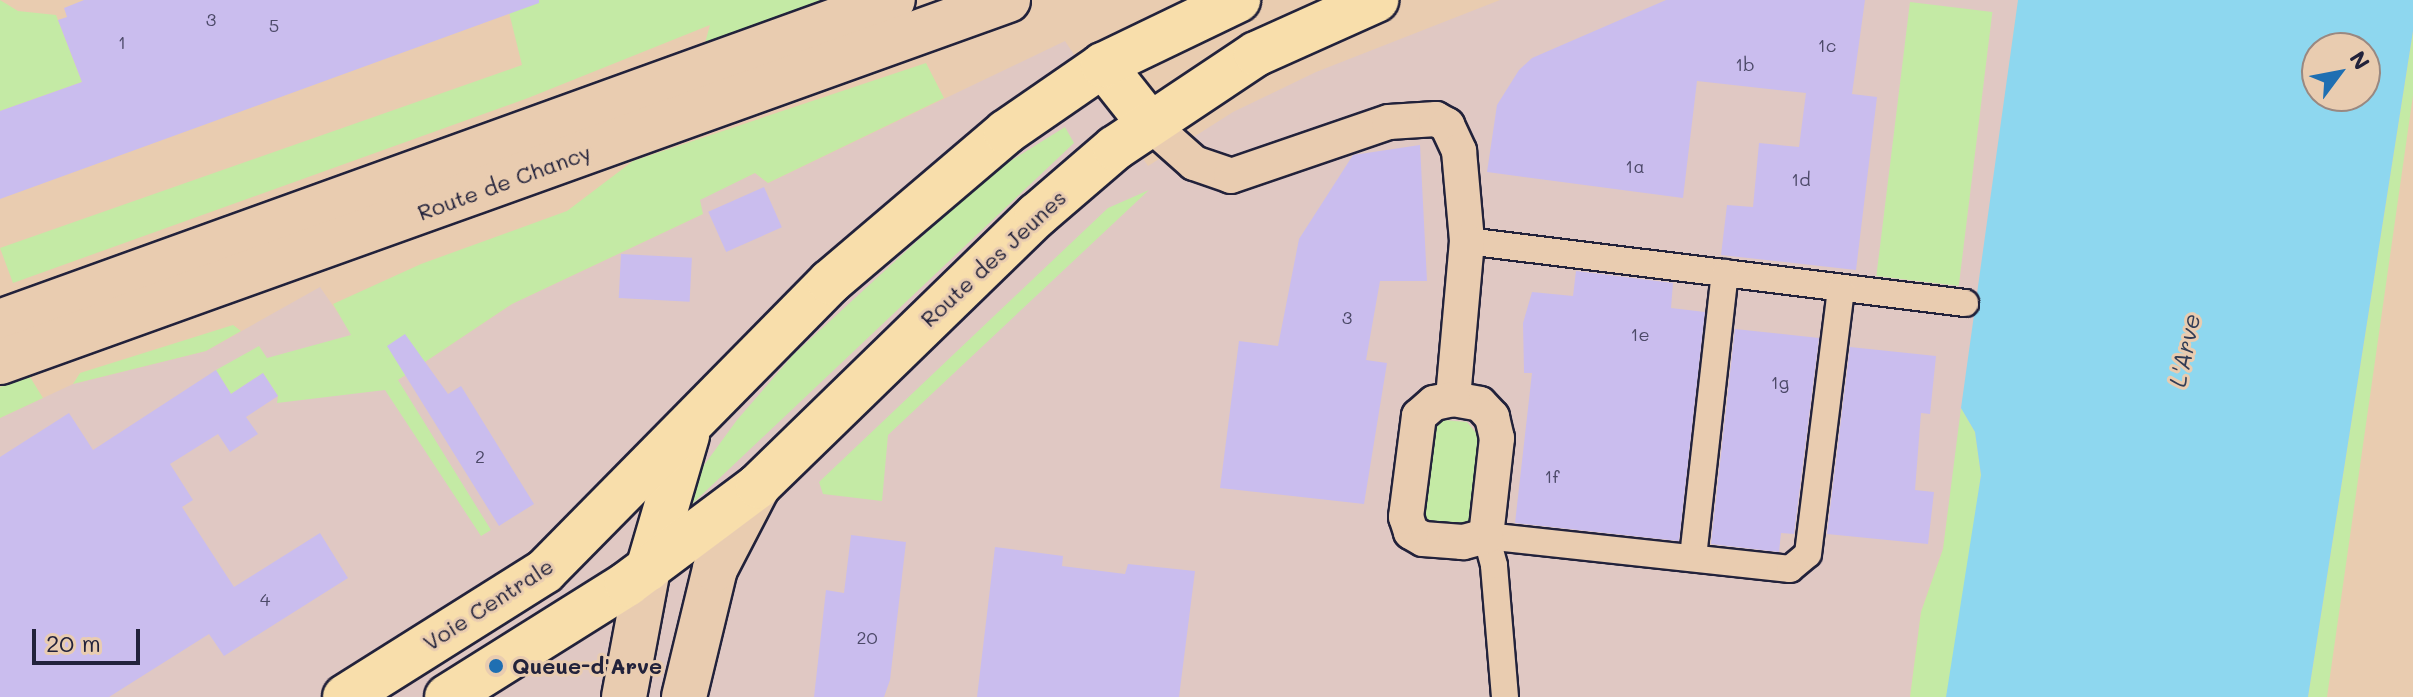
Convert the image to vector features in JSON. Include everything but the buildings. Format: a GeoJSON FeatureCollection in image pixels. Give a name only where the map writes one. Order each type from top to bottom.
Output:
{"type":"FeatureCollection","features":[{"type":"Feature","properties":{"kind":"main road"},"geometry":{"type":"LineString","coordinates":[[0,322],[893,0]]}},
{"type":"Feature","properties":{"kind":"main road","name":"Route de Chancy"},"geometry":{"type":"LineString","coordinates":[[0,362],[1008,0]]}},
{"type":"Feature","properties":{"kind":"main road"},"geometry":{"type":"LineString","coordinates":[[624,697],[639,584],[689,430],[830,282],[1006,132],[1103,65],[1238,0]]}},
{"type":"Feature","properties":{"kind":"main road","name":"Route des Jeunes"},"geometry":{"type":"LineString","coordinates":[[639,584],[758,486],[813,427],[1026,225],[1149,123],[1256,54],[1376,0]]}},
{"type":"Feature","properties":{"kind":"main road"},"geometry":{"type":"LineString","coordinates":[[1103,65],[1149,123]]}},
{"type":"Feature","properties":{"kind":"main road","name":"Voie Centrale"},"geometry":{"type":"LineString","coordinates":[[345,697],[545,571],[689,430]]}},
{"type":"Feature","properties":{"kind":"main road"},"geometry":{"type":"LineString","coordinates":[[684,697],[715,569],[758,486]]}},
{"type":"Feature","properties":{"kind":"main road"},"geometry":{"type":"LineString","coordinates":[[545,571],[606,571],[639,584]]}},
{"type":"Feature","properties":{"kind":"main road"},"geometry":{"type":"LineString","coordinates":[[447,697],[639,584]]}},
{"type":"Feature","properties":{"kind":"main road"},"geometry":{"type":"LineString","coordinates":[[639,584],[654,642],[652,697]]}},
{"type":"Feature","properties":{"kind":"street"},"geometry":{"type":"LineString","coordinates":[[1149,123],[1194,163],[1231,176],[1389,122],[1436,119],[1447,125],[1459,151],[1467,241],[1453,399]]}},
{"type":"Feature","properties":{"kind":"street"},"geometry":{"type":"LineString","coordinates":[[1467,241],[1841,290],[1965,303]]}},
{"type":"Feature","properties":{"kind":"street"},"geometry":{"type":"LineString","coordinates":[[1693,557],[1725,273]]}},
{"type":"Feature","properties":{"kind":"street"},"geometry":{"type":"LineString","coordinates":[[1505,697],[1494,565],[1486,536],[1497,438],[1492,417],[1480,404],[1453,399],[1434,403],[1419,416],[1406,517],[1411,532],[1423,539],[1463,542],[1486,536],[1790,569],[1808,554],[1841,290]]}},
{"type":"Feature","properties":{"kind":"shaded area"},"geometry":{"type":"Polygon","coordinates":[[[1500,0],[2018,0],[1943,549],[1921,612],[1910,697],[0,697],[0,418],[73,384],[206,351],[320,287],[389,386],[512,304],[703,214],[699,200],[755,173],[768,183],[1065,41],[1148,166],[1233,112],[1316,72],[1500,0]]]}},
{"type":"Feature","properties":{"kind":"green space"},"geometry":{"type":"Polygon","coordinates":[[[0,0],[18,11],[56,15],[82,82],[0,111],[0,0]]]}},
{"type":"Feature","properties":{"kind":"green space"},"geometry":{"type":"Polygon","coordinates":[[[506,0],[823,0],[705,43],[710,25],[528,98],[13,283],[0,248],[522,65],[506,0]]]}},
{"type":"Feature","properties":{"kind":"green space"},"geometry":{"type":"Polygon","coordinates":[[[1910,2],[1992,12],[1959,286],[1876,276],[1910,2]]]}},
{"type":"Feature","properties":{"kind":"green space"},"geometry":{"type":"Polygon","coordinates":[[[2413,31],[2413,95],[2327,697],[2308,697],[2413,31]]]}},
{"type":"Feature","properties":{"kind":"green space"},"geometry":{"type":"Polygon","coordinates":[[[926,63],[944,98],[768,183],[755,173],[700,200],[703,214],[512,304],[398,380],[491,530],[481,536],[385,390],[277,403],[278,396],[263,373],[231,394],[216,370],[259,346],[267,358],[351,335],[333,304],[421,264],[567,211],[633,161],[926,63]]]}},
{"type":"Feature","properties":{"kind":"green space"},"geometry":{"type":"Polygon","coordinates":[[[1065,127],[1074,143],[690,506],[680,498],[737,420],[793,355],[991,173],[1065,127]]]}},
{"type":"Feature","properties":{"kind":"green space"},"geometry":{"type":"Polygon","coordinates":[[[1149,190],[888,435],[882,501],[823,494],[819,482],[1108,208],[1149,190]]]}},
{"type":"Feature","properties":{"kind":"green space"},"geometry":{"type":"Polygon","coordinates":[[[233,325],[241,331],[206,351],[73,384],[80,373],[233,325]]]}},
{"type":"Feature","properties":{"kind":"green space"},"geometry":{"type":"Polygon","coordinates":[[[30,377],[43,398],[0,418],[0,387],[30,377]]]}},
{"type":"Feature","properties":{"kind":"green space"},"geometry":{"type":"Polygon","coordinates":[[[1961,408],[1975,432],[1981,475],[1954,668],[1946,697],[1910,697],[1921,612],[1943,549],[1961,408]]]}},
{"type":"Feature","properties":{"kind":"green space"},"geometry":{"type":"Polygon","coordinates":[[[1443,420],[1467,422],[1483,441],[1471,521],[1463,525],[1426,522],[1419,513],[1433,423],[1443,420]]]}},
{"type":"Feature","properties":{"kind":"water","name":"L'Arve"},"geometry":{"type":"Polygon","coordinates":[[[2018,0],[2413,0],[2413,31],[2308,697],[1946,697],[1981,475],[1975,432],[1961,408],[2018,0]]]}},
{"type":"Feature","properties":{"kind":"place","name":"Queue-d'Arve"},"geometry":{"type":"Point","coordinates":[496,666]}}]}
